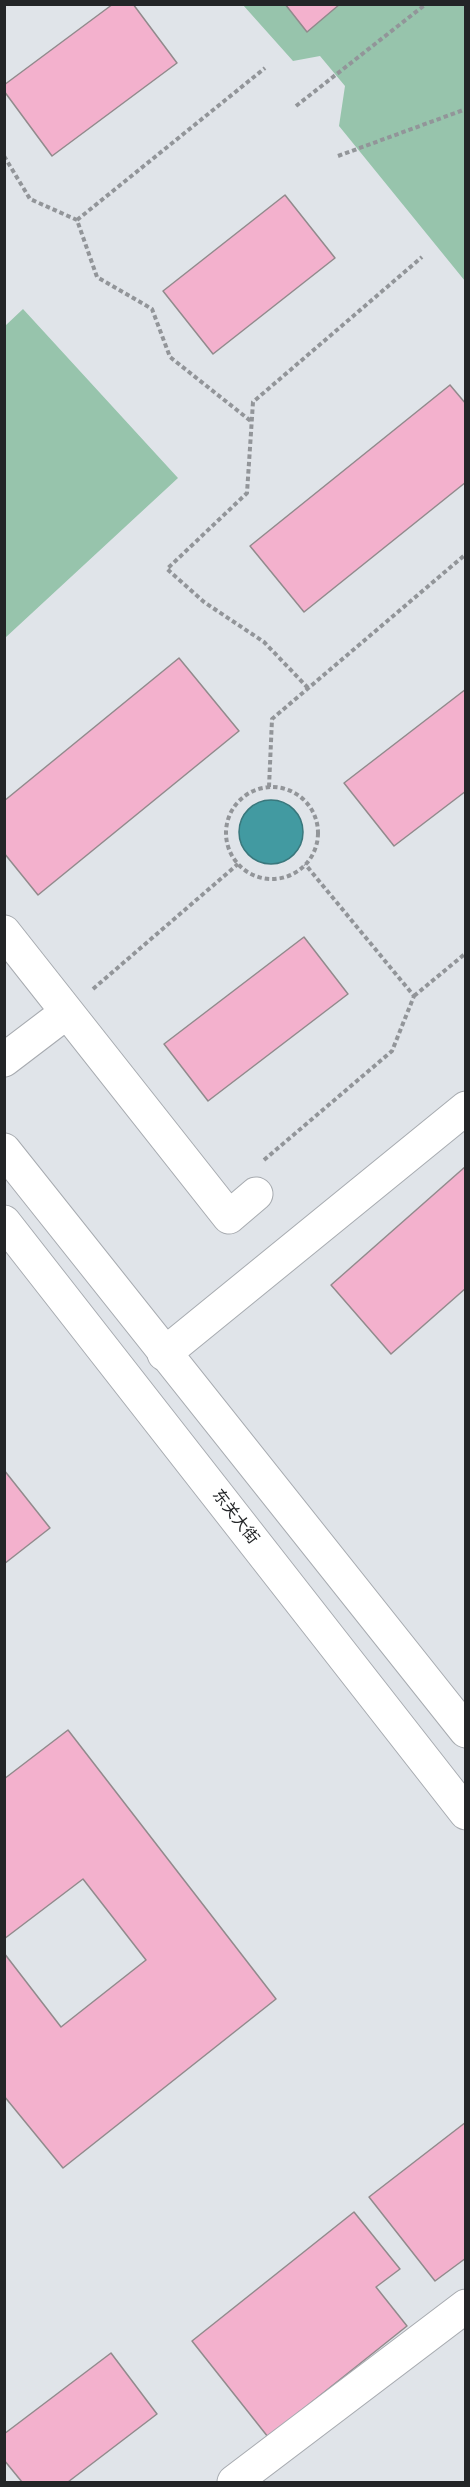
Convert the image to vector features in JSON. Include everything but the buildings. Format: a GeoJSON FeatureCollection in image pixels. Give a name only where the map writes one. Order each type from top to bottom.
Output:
{"type":"FeatureCollection","features":[{"type":"Feature","properties":{"kind":"main road"},"geometry":{"type":"LineString","coordinates":[[4,932],[230,1217],[258,1179]]}},
{"type":"Feature","properties":{"kind":"main road"},"geometry":{"type":"LineString","coordinates":[[4,1060],[67,1011]]}},
{"type":"Feature","properties":{"kind":"main road"},"geometry":{"type":"LineString","coordinates":[[165,1354],[465,1108]]}},
{"type":"Feature","properties":{"kind":"main road"},"geometry":{"type":"LineString","coordinates":[[4,1150],[465,1731]]}},
{"type":"Feature","properties":{"kind":"main road","name":"东关大街"},"geometry":{"type":"LineString","coordinates":[[4,1222],[465,1813]]}},
{"type":"Feature","properties":{"kind":"main road"},"geometry":{"type":"LineString","coordinates":[[234,2482],[465,2306]]}},
{"type":"Feature","properties":{"kind":"path"},"geometry":{"type":"LineString","coordinates":[[296,106],[426,4]]}},
{"type":"Feature","properties":{"kind":"path"},"geometry":{"type":"LineString","coordinates":[[77,220],[265,68]]}},
{"type":"Feature","properties":{"kind":"path"},"geometry":{"type":"LineString","coordinates":[[338,156],[465,109]]}},
{"type":"Feature","properties":{"kind":"path"},"geometry":{"type":"LineString","coordinates":[[4,156],[30,199],[77,220],[97,277],[152,309],[170,357],[252,423]]}},
{"type":"Feature","properties":{"kind":"path"},"geometry":{"type":"LineString","coordinates":[[308,688],[264,642],[204,602],[167,569],[247,493],[253,402],[422,257]]}},
{"type":"Feature","properties":{"kind":"path"},"geometry":{"type":"LineString","coordinates":[[269,787],[272,719],[465,554]]}},
{"type":"Feature","properties":{"kind":"path"},"geometry":{"type":"LineString","coordinates":[[269,787],[284,788],[299,795],[310,806],[316,821],[318,836],[314,851],[305,864],[293,874],[279,878],[264,878],[250,873],[238,864],[230,852],[226,838],[226,824],[232,809],[241,798],[254,790],[269,787]]}},
{"type":"Feature","properties":{"kind":"path"},"geometry":{"type":"LineString","coordinates":[[67,1011],[238,864]]}},
{"type":"Feature","properties":{"kind":"path"},"geometry":{"type":"LineString","coordinates":[[305,864],[414,996]]}},
{"type":"Feature","properties":{"kind":"path"},"geometry":{"type":"LineString","coordinates":[[258,1179],[392,1051],[414,996],[465,953]]}},
{"type":"Feature","properties":{"kind":"green space"},"geometry":{"type":"Polygon","coordinates":[[[243,5],[465,5],[465,281],[339,126],[345,86],[320,56],[293,61],[243,5]]]}},
{"type":"Feature","properties":{"kind":"green space"},"geometry":{"type":"Polygon","coordinates":[[[23,309],[178,478],[5,638],[5,326],[23,309]]]}},
{"type":"Feature","properties":{"kind":"water"},"geometry":{"type":"Polygon","coordinates":[[[265,800],[277,800],[294,809],[301,820],[303,832],[301,844],[294,855],[277,864],[265,864],[253,859],[244,850],[239,838],[239,826],[244,814],[253,805],[265,800]]]}}]}
